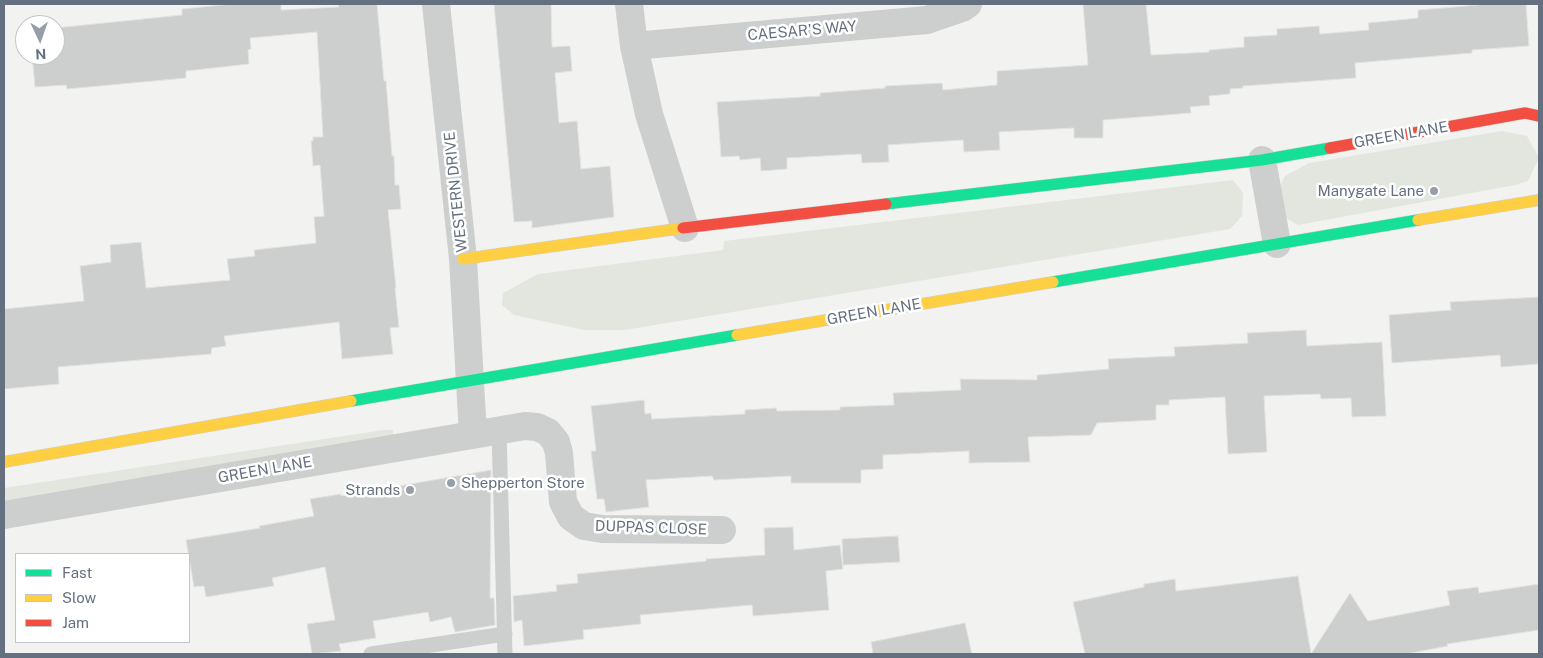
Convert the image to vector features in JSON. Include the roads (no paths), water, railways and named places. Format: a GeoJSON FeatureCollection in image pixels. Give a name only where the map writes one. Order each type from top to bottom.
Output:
{"type":"FeatureCollection","features":[{"type":"Feature","properties":{"kind":"main road","name":"GREEN LANE"},"geometry":{"type":"LineString","coordinates":[[463,259],[685,228],[1262,160],[1525,113],[1539,116]]}},
{"type":"Feature","properties":{"kind":"main road","name":"GREEN LANE"},"geometry":{"type":"LineString","coordinates":[[4,462],[470,380],[1539,200]]}},
{"type":"Feature","properties":{"kind":"street","name":"WESTERN DRIVE"},"geometry":{"type":"LineString","coordinates":[[436,4],[463,259],[470,380]]}},
{"type":"Feature","properties":{"kind":"street"},"geometry":{"type":"LineString","coordinates":[[629,4],[634,46],[649,114],[685,228]]}},
{"type":"Feature","properties":{"kind":"street","name":"CAESAR'S WAY"},"geometry":{"type":"LineString","coordinates":[[634,46],[927,20],[962,8],[968,4]]}},
{"type":"Feature","properties":{"kind":"street"},"geometry":{"type":"LineString","coordinates":[[1262,160],[1277,244]]}},
{"type":"Feature","properties":{"kind":"street"},"geometry":{"type":"LineString","coordinates":[[470,380],[473,434]]}},
{"type":"Feature","properties":{"kind":"street","name":"DUPPAS CLOSE"},"geometry":{"type":"LineString","coordinates":[[473,434],[525,426],[537,427],[548,432],[556,442],[559,453],[563,502],[571,517],[584,526],[602,529],[722,530]]}},
{"type":"Feature","properties":{"kind":"street","name":"GREEN LANE"},"geometry":{"type":"LineString","coordinates":[[4,515],[473,434]]}},
{"type":"Feature","properties":{"kind":"lane"},"geometry":{"type":"LineString","coordinates":[[499,430],[505,654]]}},
{"type":"Feature","properties":{"kind":"lane"},"geometry":{"type":"LineString","coordinates":[[371,654],[504,634]]}},
{"type":"Feature","properties":{"kind":"place","name":"Manygate Lane"},"geometry":{"type":"Point","coordinates":[1434,191]}},
{"type":"Feature","properties":{"kind":"place","name":"Shepperton Store"},"geometry":{"type":"Point","coordinates":[451,483]}},
{"type":"Feature","properties":{"kind":"place","name":"Strands"},"geometry":{"type":"Point","coordinates":[410,490]}}]}
